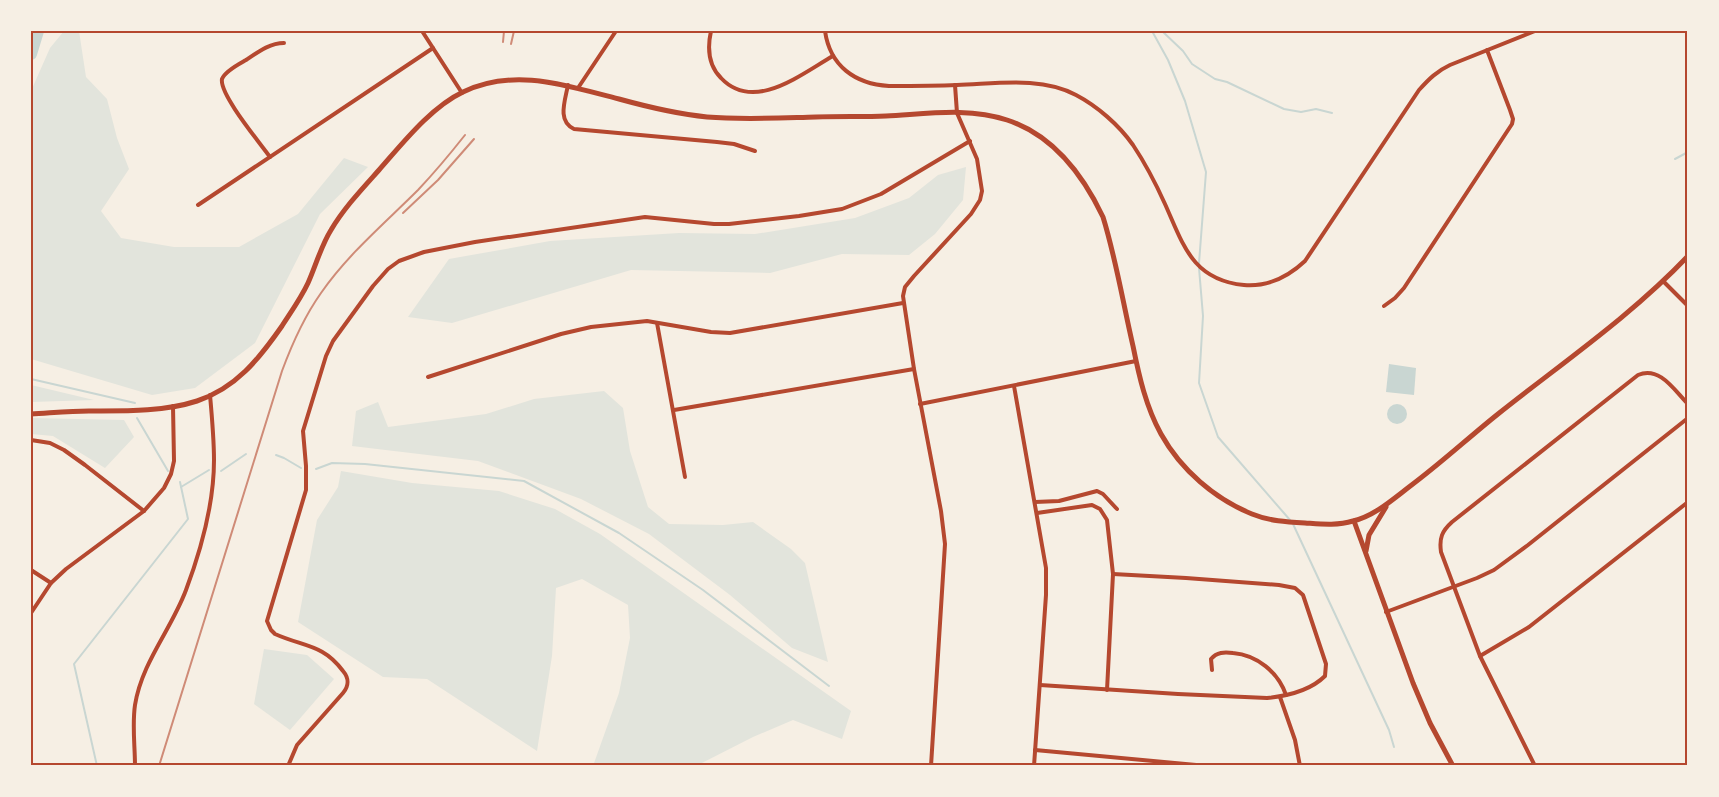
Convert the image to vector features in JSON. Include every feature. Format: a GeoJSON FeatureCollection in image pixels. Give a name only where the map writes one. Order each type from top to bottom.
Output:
{"type":"FeatureCollection","features":[{"type":"Feature","properties":{"kind":"street"},"geometry":{"type":"LineString","coordinates":[[422,31],[462,92]]}},
{"type":"Feature","properties":{"kind":"street"},"geometry":{"type":"LineString","coordinates":[[578,88],[616,31]]}},
{"type":"Feature","properties":{"kind":"street"},"geometry":{"type":"LineString","coordinates":[[711,31],[708,44],[712,66],[727,84],[742,91],[752,93],[770,90],[833,56]]}},
{"type":"Feature","properties":{"kind":"street"},"geometry":{"type":"LineString","coordinates":[[825,31],[833,56],[851,75],[870,84],[889,86],[1042,85],[1065,90],[1086,101],[1123,132],[1133,145],[1158,188],[1181,242],[1191,257],[1209,273],[1222,279],[1231,283],[1252,285],[1278,280],[1297,269],[1305,261],[1428,80],[1440,70],[1450,65],[1535,31]]}},
{"type":"Feature","properties":{"kind":"street"},"geometry":{"type":"LineString","coordinates":[[270,157],[228,100],[222,86],[222,80],[227,73],[258,52],[276,43],[284,43]]}},
{"type":"Feature","properties":{"kind":"street"},"geometry":{"type":"LineString","coordinates":[[198,205],[433,48]]}},
{"type":"Feature","properties":{"kind":"street"},"geometry":{"type":"LineString","coordinates":[[1384,306],[1404,288],[1512,124],[1513,119],[1510,110],[1487,50]]}},
{"type":"Feature","properties":{"kind":"street"},"geometry":{"type":"LineString","coordinates":[[31,414],[118,411],[173,406],[210,395],[238,379],[262,354],[292,312],[306,286],[330,231],[342,213],[392,156],[429,117],[462,92],[493,82],[513,79],[528,79],[568,86],[619,100],[668,110],[727,118],[769,119],[983,113],[1012,121],[1050,144],[1066,159],[1080,176],[1097,204],[1107,230],[1146,398],[1162,436],[1188,471],[1210,490],[1254,515],[1271,519],[1338,524],[1354,521],[1388,504],[1609,327],[1663,281],[1688,256]]}},
{"type":"Feature","properties":{"kind":"street"},"geometry":{"type":"LineString","coordinates":[[931,766],[945,544],[940,503],[920,404],[903,302],[905,287],[971,214],[980,200],[982,191],[977,159],[957,113],[955,85]]}},
{"type":"Feature","properties":{"kind":"street"},"geometry":{"type":"LineString","coordinates":[[568,86],[564,118],[565,123],[574,129],[734,144],[754,151]]}},
{"type":"Feature","properties":{"kind":"street"},"geometry":{"type":"LineString","coordinates":[[288,766],[297,745],[348,684],[345,673],[331,656],[318,649],[275,634],[267,621],[306,490],[303,432],[326,356],[333,341],[373,286],[388,269],[412,255],[440,248],[645,217],[729,224],[842,209],[882,194],[970,141]]}},
{"type":"Feature","properties":{"kind":"street"},"geometry":{"type":"LineString","coordinates":[[1663,281],[1688,306]]}},
{"type":"Feature","properties":{"kind":"street"},"geometry":{"type":"LineString","coordinates":[[428,377],[577,330],[638,321],[730,333],[903,302]]}},
{"type":"Feature","properties":{"kind":"street"},"geometry":{"type":"LineString","coordinates":[[657,323],[685,477]]}},
{"type":"Feature","properties":{"kind":"street"},"geometry":{"type":"LineString","coordinates":[[920,404],[1136,361]]}},
{"type":"Feature","properties":{"kind":"street"},"geometry":{"type":"LineString","coordinates":[[674,410],[914,369]]}},
{"type":"Feature","properties":{"kind":"street"},"geometry":{"type":"LineString","coordinates":[[1535,766],[1480,656],[1441,552],[1440,536],[1444,529],[1630,380],[1644,372],[1659,375],[1688,404]]}},
{"type":"Feature","properties":{"kind":"street"},"geometry":{"type":"LineString","coordinates":[[1014,386],[1046,568],[1034,766]]}},
{"type":"Feature","properties":{"kind":"street"},"geometry":{"type":"LineString","coordinates":[[135,766],[134,716],[138,692],[152,655],[177,612],[196,561],[205,528],[213,482],[214,461],[210,395]]}},
{"type":"Feature","properties":{"kind":"street"},"geometry":{"type":"LineString","coordinates":[[31,613],[51,583],[144,511],[164,488],[171,474],[175,447],[173,406]]}},
{"type":"Feature","properties":{"kind":"street"},"geometry":{"type":"LineString","coordinates":[[1386,612],[1477,578],[1508,560],[1688,418]]}},
{"type":"Feature","properties":{"kind":"street"},"geometry":{"type":"LineString","coordinates":[[31,440],[50,443],[64,450],[144,511]]}},
{"type":"Feature","properties":{"kind":"street"},"geometry":{"type":"LineString","coordinates":[[1035,502],[1059,501],[1097,491],[1117,510]]}},
{"type":"Feature","properties":{"kind":"street"},"geometry":{"type":"LineString","coordinates":[[1480,656],[1529,627],[1688,502]]}},
{"type":"Feature","properties":{"kind":"street"},"geometry":{"type":"LineString","coordinates":[[1366,554],[1370,535],[1388,504]]}},
{"type":"Feature","properties":{"kind":"street"},"geometry":{"type":"LineString","coordinates":[[1037,513],[1092,505],[1100,509],[1107,520],[1113,574],[1107,690]]}},
{"type":"Feature","properties":{"kind":"street"},"geometry":{"type":"LineString","coordinates":[[1354,521],[1422,706],[1453,766]]}},
{"type":"Feature","properties":{"kind":"street"},"geometry":{"type":"LineString","coordinates":[[31,570],[51,583]]}},
{"type":"Feature","properties":{"kind":"street"},"geometry":{"type":"LineString","coordinates":[[1040,685],[1251,698],[1280,697],[1315,684],[1325,676],[1326,670],[1320,644],[1303,595],[1295,588],[1279,585],[1113,574]]}},
{"type":"Feature","properties":{"kind":"street"},"geometry":{"type":"LineString","coordinates":[[1212,670],[1210,658],[1218,653],[1227,652],[1246,655],[1258,660],[1275,676],[1286,695]]}},
{"type":"Feature","properties":{"kind":"street"},"geometry":{"type":"LineString","coordinates":[[1280,697],[1292,731],[1300,766]]}},
{"type":"Feature","properties":{"kind":"street"},"geometry":{"type":"LineString","coordinates":[[1035,750],[1208,766]]}},
{"type":"Feature","properties":{"kind":"shaded area"},"geometry":{"type":"Polygon","coordinates":[[[64,31],[79,31],[86,77],[107,99],[117,138],[129,169],[101,211],[121,238],[174,247],[239,247],[298,214],[344,158],[368,167],[320,214],[255,343],[195,388],[152,395],[31,359],[31,91],[50,48],[64,31]]]}},
{"type":"Feature","properties":{"kind":"shaded area"},"geometry":{"type":"Polygon","coordinates":[[[966,167],[963,200],[935,234],[909,255],[842,254],[770,273],[631,270],[452,323],[408,317],[449,259],[550,241],[679,233],[755,234],[855,218],[909,198],[938,175],[966,167]]]}},
{"type":"Feature","properties":{"kind":"shaded area"},"geometry":{"type":"Polygon","coordinates":[[[1389,364],[1416,368],[1414,395],[1386,392],[1389,364]]]}},
{"type":"Feature","properties":{"kind":"shaded area"},"geometry":{"type":"Polygon","coordinates":[[[31,385],[94,400],[31,402],[31,385]]]}},
{"type":"Feature","properties":{"kind":"shaded area"},"geometry":{"type":"Polygon","coordinates":[[[604,391],[623,408],[630,451],[648,507],[669,524],[723,525],[753,522],[791,549],[805,563],[828,662],[792,648],[730,595],[649,534],[581,499],[478,461],[352,446],[356,411],[378,402],[388,427],[486,414],[534,399],[604,391]]]}},
{"type":"Feature","properties":{"kind":"shaded area"},"geometry":{"type":"Polygon","coordinates":[[[1397,404],[1404,407],[1407,414],[1404,421],[1397,424],[1390,421],[1387,414],[1390,407],[1397,404]]]}},
{"type":"Feature","properties":{"kind":"shaded area"},"geometry":{"type":"Polygon","coordinates":[[[31,418],[124,420],[134,437],[105,468],[53,436],[31,434],[31,418]]]}},
{"type":"Feature","properties":{"kind":"shaded area"},"geometry":{"type":"Polygon","coordinates":[[[341,471],[412,483],[499,491],[555,509],[600,534],[851,711],[842,739],[793,720],[753,737],[696,766],[593,766],[619,693],[630,638],[628,605],[582,579],[556,588],[552,656],[537,751],[427,679],[383,677],[298,622],[317,520],[338,487],[341,471]]]}},
{"type":"Feature","properties":{"kind":"shaded area"},"geometry":{"type":"Polygon","coordinates":[[[264,649],[307,655],[334,679],[290,730],[254,704],[264,649]]]}},
{"type":"Feature","properties":{"kind":"waterway"},"geometry":{"type":"LineString","coordinates":[[31,54],[38,31]]}},
{"type":"Feature","properties":{"kind":"waterway"},"geometry":{"type":"LineString","coordinates":[[1152,31],[1168,60],[1185,101],[1206,172],[1199,263]]}},
{"type":"Feature","properties":{"kind":"waterway"},"geometry":{"type":"LineString","coordinates":[[1162,31],[1183,51],[1192,64],[1215,79],[1227,82],[1284,109],[1301,112],[1316,109],[1332,113]]}},
{"type":"Feature","properties":{"kind":"waterway"},"geometry":{"type":"LineString","coordinates":[[1675,159],[1688,152]]}},
{"type":"Feature","properties":{"kind":"waterway"},"geometry":{"type":"LineString","coordinates":[[1199,268],[1203,316],[1199,383],[1218,437],[1290,520]]}},
{"type":"Feature","properties":{"kind":"waterway"},"geometry":{"type":"LineString","coordinates":[[31,379],[135,403]]}},
{"type":"Feature","properties":{"kind":"waterway"},"geometry":{"type":"LineString","coordinates":[[137,418],[168,471]]}},
{"type":"Feature","properties":{"kind":"waterway"},"geometry":{"type":"LineString","coordinates":[[221,471],[246,454]]}},
{"type":"Feature","properties":{"kind":"waterway"},"geometry":{"type":"LineString","coordinates":[[276,455],[301,468]]}},
{"type":"Feature","properties":{"kind":"waterway"},"geometry":{"type":"LineString","coordinates":[[316,469],[332,463],[365,464],[524,481],[619,533],[703,590],[829,686]]}},
{"type":"Feature","properties":{"kind":"waterway"},"geometry":{"type":"LineString","coordinates":[[181,487],[209,470]]}},
{"type":"Feature","properties":{"kind":"waterway"},"geometry":{"type":"LineString","coordinates":[[97,766],[74,664],[188,519],[180,482]]}},
{"type":"Feature","properties":{"kind":"waterway"},"geometry":{"type":"LineString","coordinates":[[1293,524],[1389,730],[1394,747]]}},
{"type":"Feature","properties":{"kind":"railway"},"geometry":{"type":"LineString","coordinates":[[503,42],[504,31]]}},
{"type":"Feature","properties":{"kind":"railway"},"geometry":{"type":"LineString","coordinates":[[511,44],[514,31]]}},
{"type":"Feature","properties":{"kind":"railway"},"geometry":{"type":"LineString","coordinates":[[159,766],[282,371],[299,331],[315,302],[343,265],[418,190],[465,135]]}},
{"type":"Feature","properties":{"kind":"railway"},"geometry":{"type":"LineString","coordinates":[[403,213],[438,180],[474,139]]}}]}
